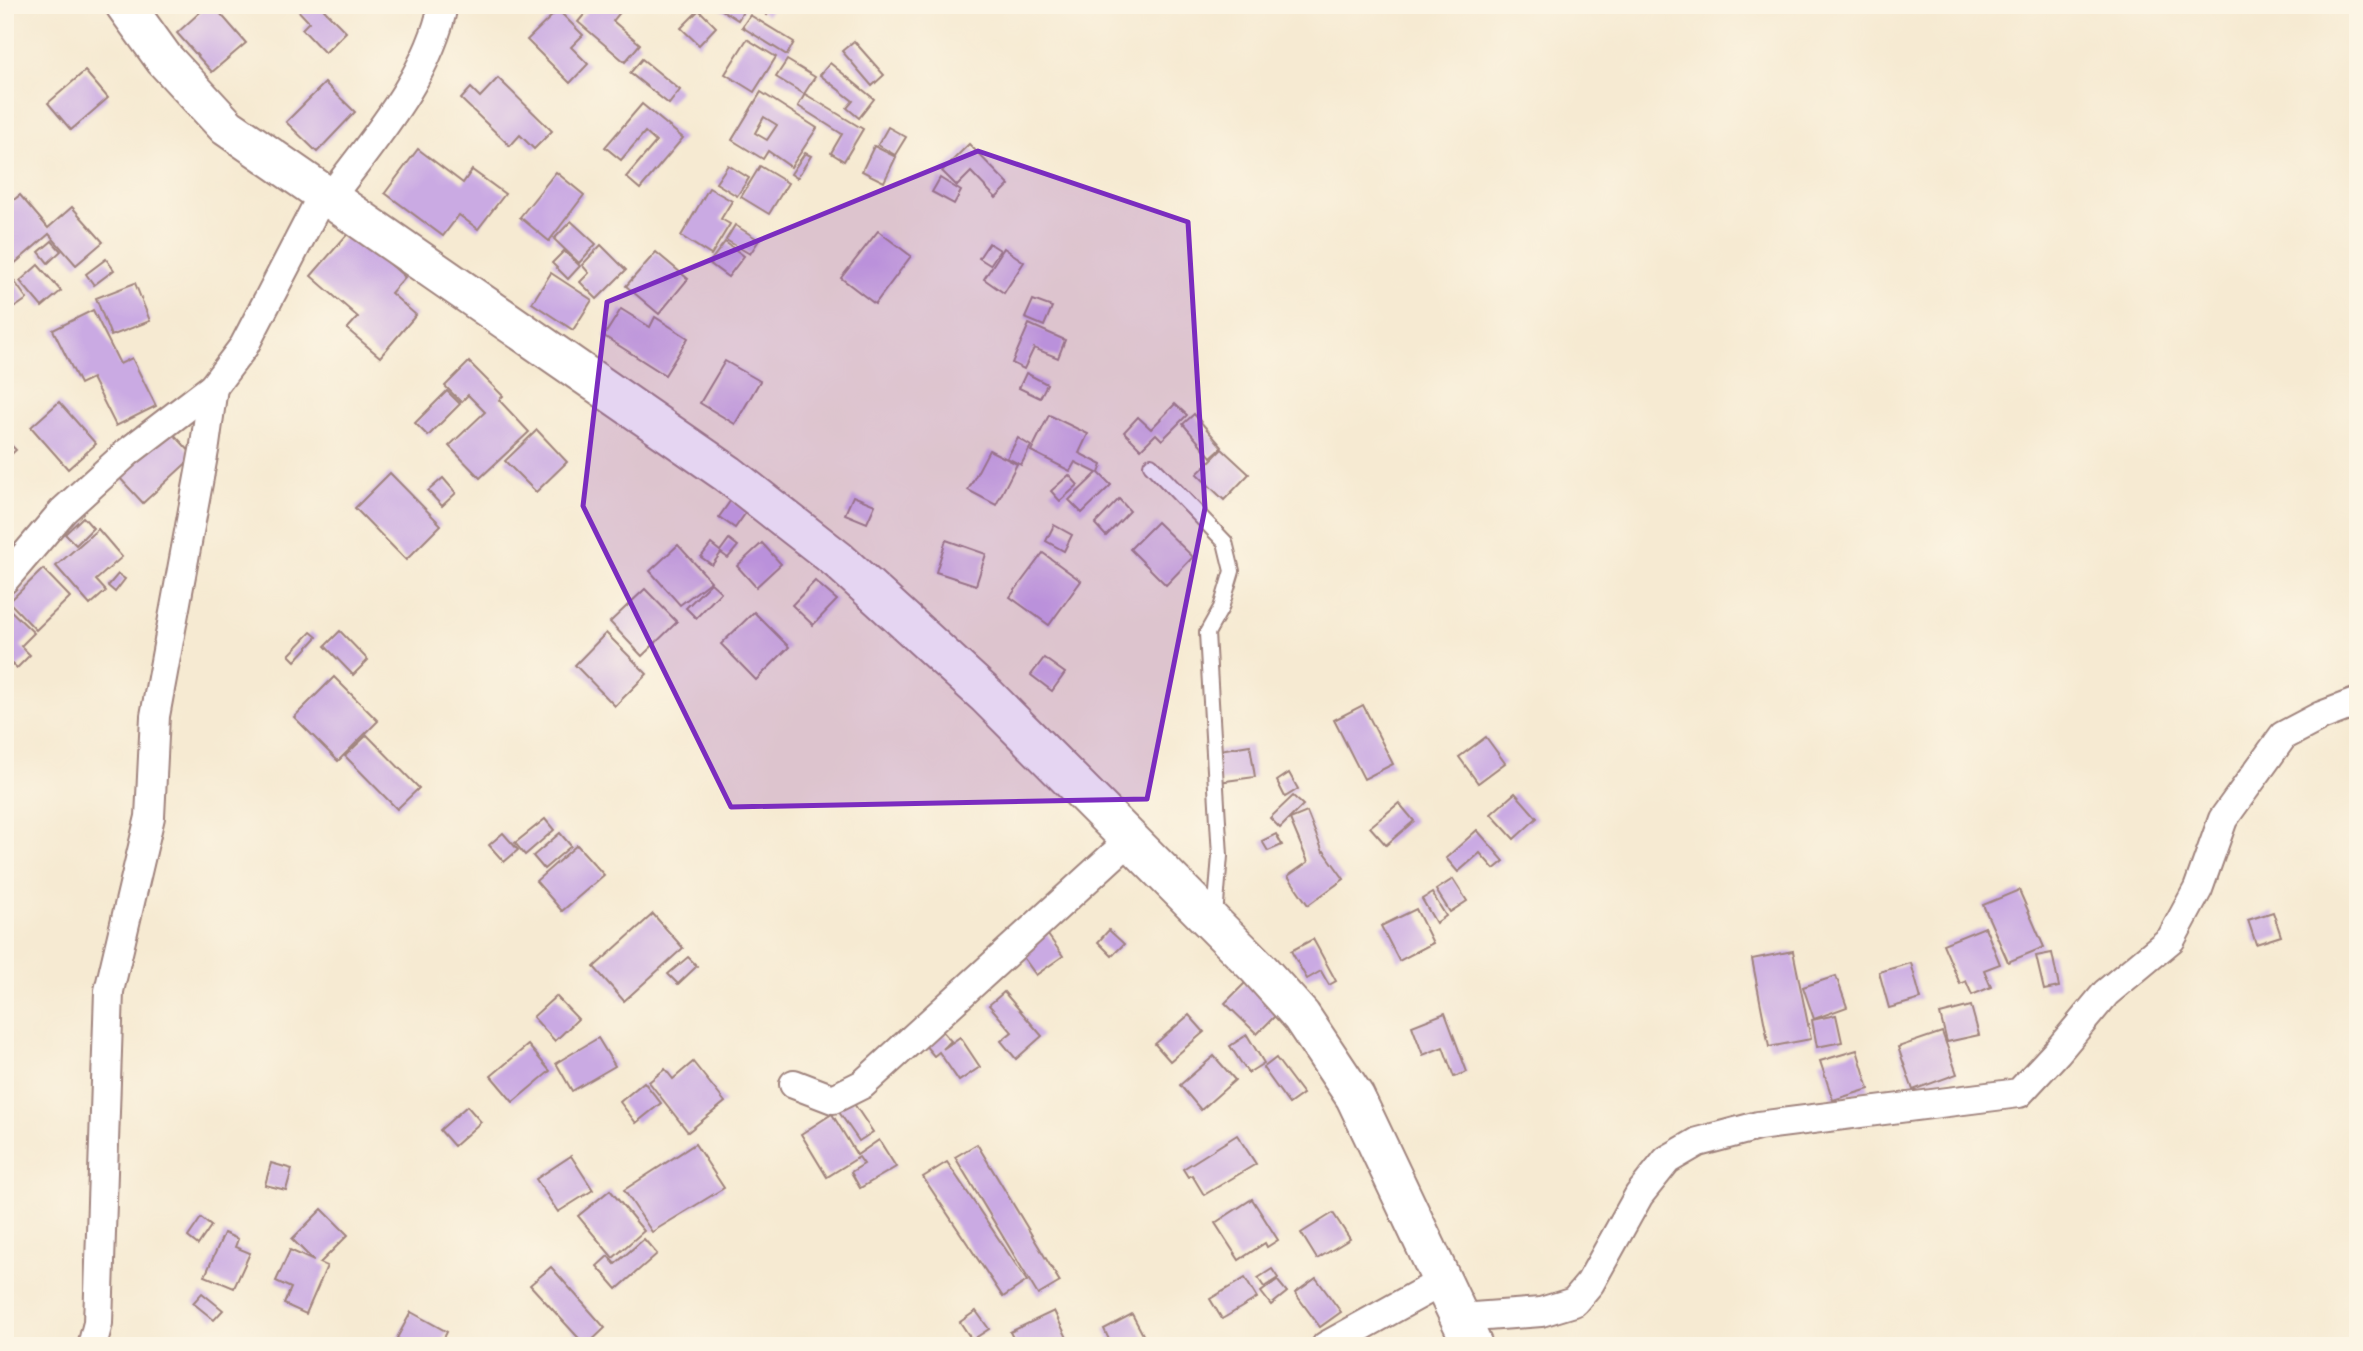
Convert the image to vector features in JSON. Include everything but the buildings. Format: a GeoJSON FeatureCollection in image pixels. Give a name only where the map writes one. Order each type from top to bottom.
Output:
{"type":"FeatureCollection","features":[{"type":"Feature","properties":{"kind":"main road"},"geometry":{"type":"LineString","coordinates":[[125,5],[164,59],[227,127],[728,474],[838,560],[987,696],[1214,924],[1301,1016],[1356,1097],[1466,1332]]}},
{"type":"Feature","properties":{"kind":"street"},"geometry":{"type":"LineString","coordinates":[[5,579],[63,510],[128,452],[213,387],[244,346],[326,197],[402,100],[438,31],[443,5]]}},
{"type":"Feature","properties":{"kind":"street"},"geometry":{"type":"LineString","coordinates":[[92,1346],[98,1323],[109,991],[150,817],[155,716],[205,446],[213,387]]}},
{"type":"Feature","properties":{"kind":"street"},"geometry":{"type":"LineString","coordinates":[[1466,1332],[1574,1302],[1590,1283],[1639,1195],[1667,1160],[1698,1142],[1758,1126],[2019,1093],[2106,993],[2171,939],[2198,889],[2223,819],[2283,736],[2320,716],[2358,702]]}},
{"type":"Feature","properties":{"kind":"street"},"geometry":{"type":"LineString","coordinates":[[794,1084],[832,1099],[863,1084],[1130,840]]}},
{"type":"Feature","properties":{"kind":"street"},"geometry":{"type":"LineString","coordinates":[[1326,1346],[1443,1281]]}},
{"type":"Feature","properties":{"kind":"lane"},"geometry":{"type":"LineString","coordinates":[[1150,465],[1225,542],[1232,571],[1221,608],[1207,633],[1220,856],[1214,924]]}},
{"type":"Feature","properties":{"kind":"highlighted area"},"geometry":{"type":"Polygon","coordinates":[[[978,151],[1188,222],[1205,508],[1147,799],[731,807],[583,506],[607,302],[978,151]]]}}]}
